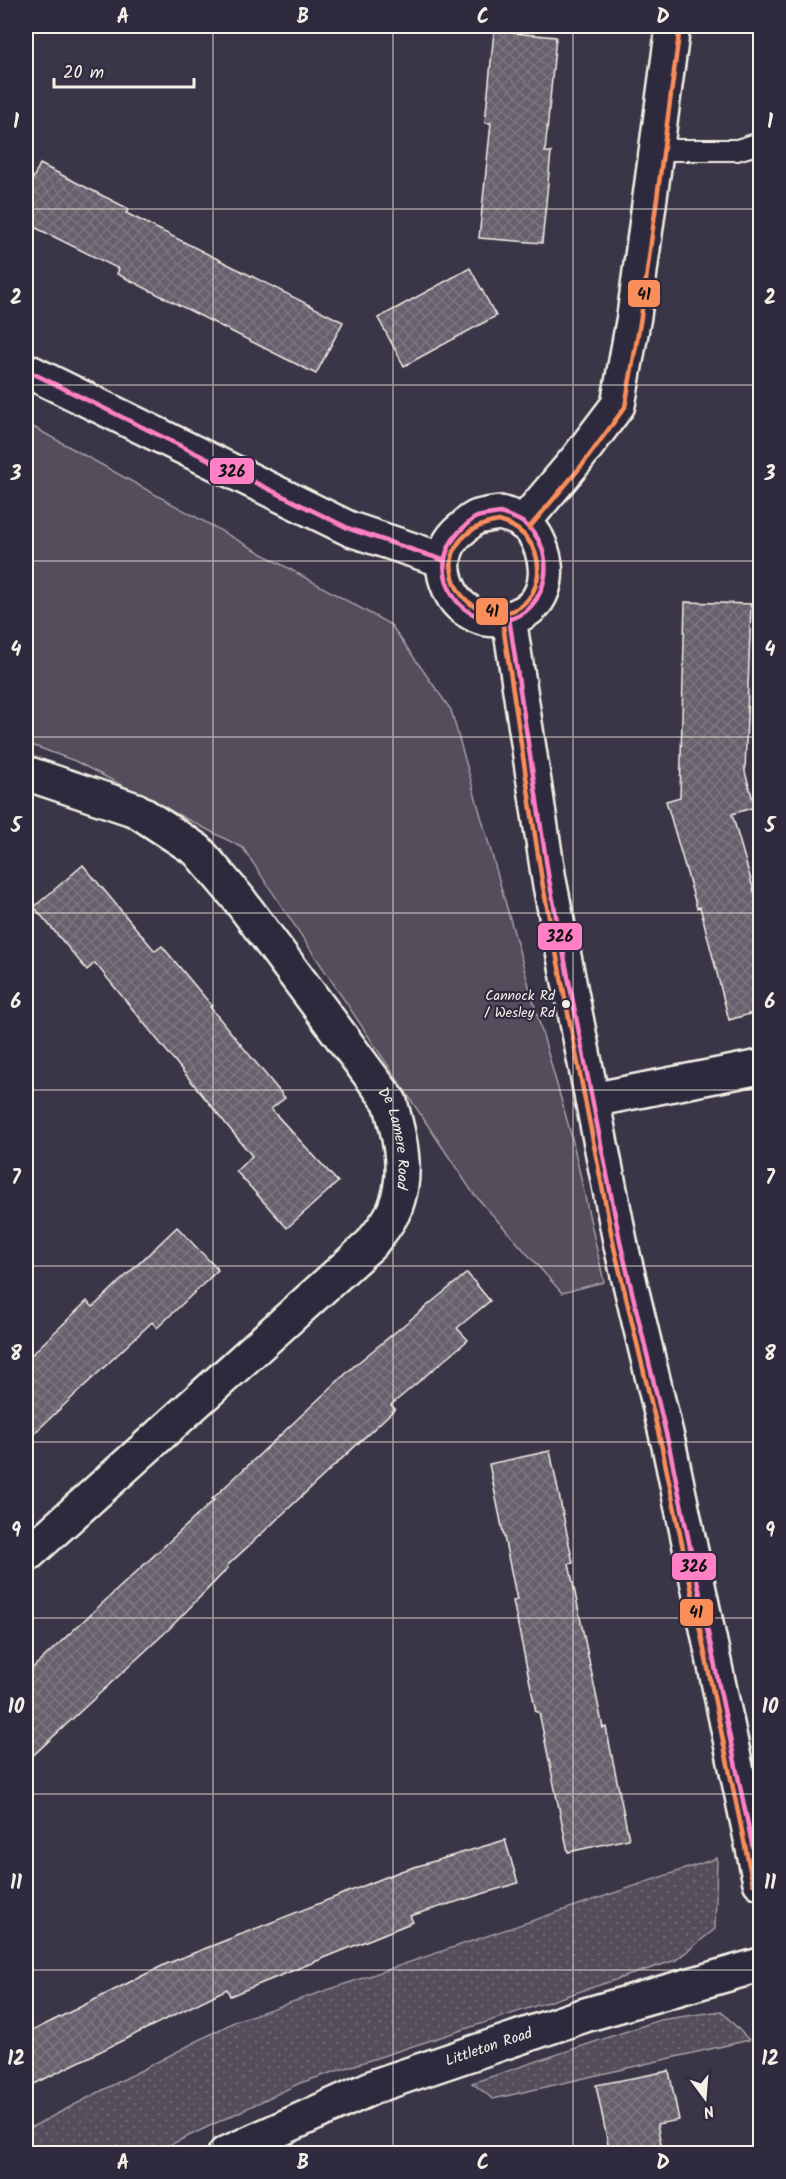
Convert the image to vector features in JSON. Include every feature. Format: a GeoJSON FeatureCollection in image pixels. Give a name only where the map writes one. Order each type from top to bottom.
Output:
{"type":"FeatureCollection","features":[{"type":"Feature","properties":{"kind":"street"},"geometry":{"type":"LineString","coordinates":[[523,523],[578,459],[618,405],[634,316],[673,26]]}},
{"type":"Feature","properties":{"kind":"street"},"geometry":{"type":"LineString","coordinates":[[26,370],[350,529],[443,560]]}},
{"type":"Feature","properties":{"kind":"street"},"geometry":{"type":"LineString","coordinates":[[500,513],[518,519],[536,537],[544,554],[545,572],[542,592],[531,607],[522,614],[509,618],[486,620],[461,609],[443,576],[443,560],[452,536],[475,518],[500,513]]}},
{"type":"Feature","properties":{"kind":"street"},"geometry":{"type":"LineString","coordinates":[[509,618],[549,880],[592,1100],[621,1246],[669,1446],[760,1882]]}},
{"type":"Feature","properties":{"kind":"street","name":"De Lamere Road"},"geometry":{"type":"LineString","coordinates":[[26,773],[136,810],[197,850],[238,898],[390,1102],[401,1142],[402,1180],[394,1210],[371,1244],[26,1556]]}},
{"type":"Feature","properties":{"kind":"street"},"geometry":{"type":"LineString","coordinates":[[592,1100],[760,1067]]}},
{"type":"Feature","properties":{"kind":"street","name":"Littleton Road"},"geometry":{"type":"LineString","coordinates":[[225,2154],[378,2085],[585,2014],[760,1965]]}},
{"type":"Feature","properties":{"kind":"lane"},"geometry":{"type":"LineString","coordinates":[[657,150],[737,150],[760,142]]}},
{"type":"Feature","properties":{"kind":"shaded area"},"geometry":{"type":"Polygon","coordinates":[[[26,423],[391,625],[451,710],[572,1138],[604,1282],[562,1293],[473,1193],[243,848],[75,761],[26,743],[26,423]]]}},
{"type":"Feature","properties":{"kind":"shaded area"},"geometry":{"type":"Polygon","coordinates":[[[717,1858],[715,1929],[676,1960],[300,2083],[153,2153],[26,2153],[26,2130],[236,2021],[717,1858]]]}},
{"type":"Feature","properties":{"kind":"shaded area"},"geometry":{"type":"Polygon","coordinates":[[[721,2011],[749,2040],[493,2099],[472,2083],[660,2020],[721,2011]]]}},
{"type":"Feature","properties":{"kind":"building"},"geometry":{"type":"Polygon","coordinates":[[[494,31],[556,37],[545,152],[551,152],[542,243],[479,238],[491,123],[485,123],[494,31]]]}},
{"type":"Feature","properties":{"kind":"building"},"geometry":{"type":"Polygon","coordinates":[[[40,164],[129,209],[126,213],[343,322],[316,374],[117,274],[119,269],[26,223],[26,193],[40,164]]]}},
{"type":"Feature","properties":{"kind":"building"},"geometry":{"type":"Polygon","coordinates":[[[470,268],[496,316],[404,366],[378,318],[470,268]]]}},
{"type":"Feature","properties":{"kind":"building"},"geometry":{"type":"Polygon","coordinates":[[[685,602],[751,604],[745,772],[755,807],[732,814],[760,912],[760,1011],[729,1020],[700,907],[697,908],[666,801],[680,797],[685,602]]]}},
{"type":"Feature","properties":{"kind":"building"},"geometry":{"type":"Polygon","coordinates":[[[83,865],[155,951],[162,946],[212,1006],[210,1007],[285,1098],[271,1109],[338,1182],[287,1228],[236,1171],[252,1156],[95,963],[87,970],[34,907],[83,865]]]}},
{"type":"Feature","properties":{"kind":"building"},"geometry":{"type":"Polygon","coordinates":[[[177,1227],[218,1270],[157,1328],[152,1322],[26,1441],[26,1360],[87,1301],[93,1307],[177,1227]]]}},
{"type":"Feature","properties":{"kind":"building"},"geometry":{"type":"Polygon","coordinates":[[[467,1273],[490,1301],[457,1328],[468,1340],[391,1405],[395,1409],[227,1566],[228,1568],[169,1629],[26,1762],[26,1674],[214,1500],[212,1499],[354,1366],[467,1273]]]}},
{"type":"Feature","properties":{"kind":"building"},"geometry":{"type":"Polygon","coordinates":[[[550,1451],[573,1563],[569,1564],[629,1839],[568,1852],[513,1601],[517,1600],[489,1464],[550,1451]]]}},
{"type":"Feature","properties":{"kind":"building"},"geometry":{"type":"Polygon","coordinates":[[[505,1840],[518,1883],[410,1916],[413,1922],[230,1996],[227,1989],[26,2088],[26,2034],[166,1964],[401,1871],[505,1840]]]}},
{"type":"Feature","properties":{"kind":"building"},"geometry":{"type":"Polygon","coordinates":[[[669,2071],[679,2120],[657,2124],[663,2154],[610,2154],[596,2085],[669,2071]]]}},
{"type":"Feature","properties":{"kind":"transit line","name":"41"},"geometry":{"type":"LineString","coordinates":[[529,528],[583,464],[625,407],[641,317],[680,27]]}},
{"type":"Feature","properties":{"kind":"transit line","name":"326"},"geometry":{"type":"LineString","coordinates":[[26,370],[350,529],[443,560]]}},
{"type":"Feature","properties":{"kind":"transit line","name":"326"},"geometry":{"type":"LineString","coordinates":[[500,513],[525,524],[538,539],[544,556],[545,574],[540,592],[531,606],[518,616],[500,620],[480,617],[462,606],[450,590],[444,565],[451,542],[468,523],[477,517],[500,513]]}},
{"type":"Feature","properties":{"kind":"transit line","name":"41"},"geometry":{"type":"LineString","coordinates":[[499,521],[519,530],[531,544],[537,561],[537,578],[532,594],[521,606],[505,612],[485,611],[465,599],[457,588],[452,575],[451,563],[458,543],[466,535],[486,524],[499,521]]}},
{"type":"Feature","properties":{"kind":"transit line","name":"326"},"geometry":{"type":"LineString","coordinates":[[509,618],[549,880],[621,1246],[669,1446],[760,1882]]}},
{"type":"Feature","properties":{"kind":"transit line","name":"41"},"geometry":{"type":"LineString","coordinates":[[502,619],[542,881],[614,1247],[662,1448],[753,1884]]}},
{"type":"Feature","properties":{"kind":"place","name":"Cannock Rd / Wesley Rd"},"geometry":{"type":"Point","coordinates":[566,1004]}}]}
